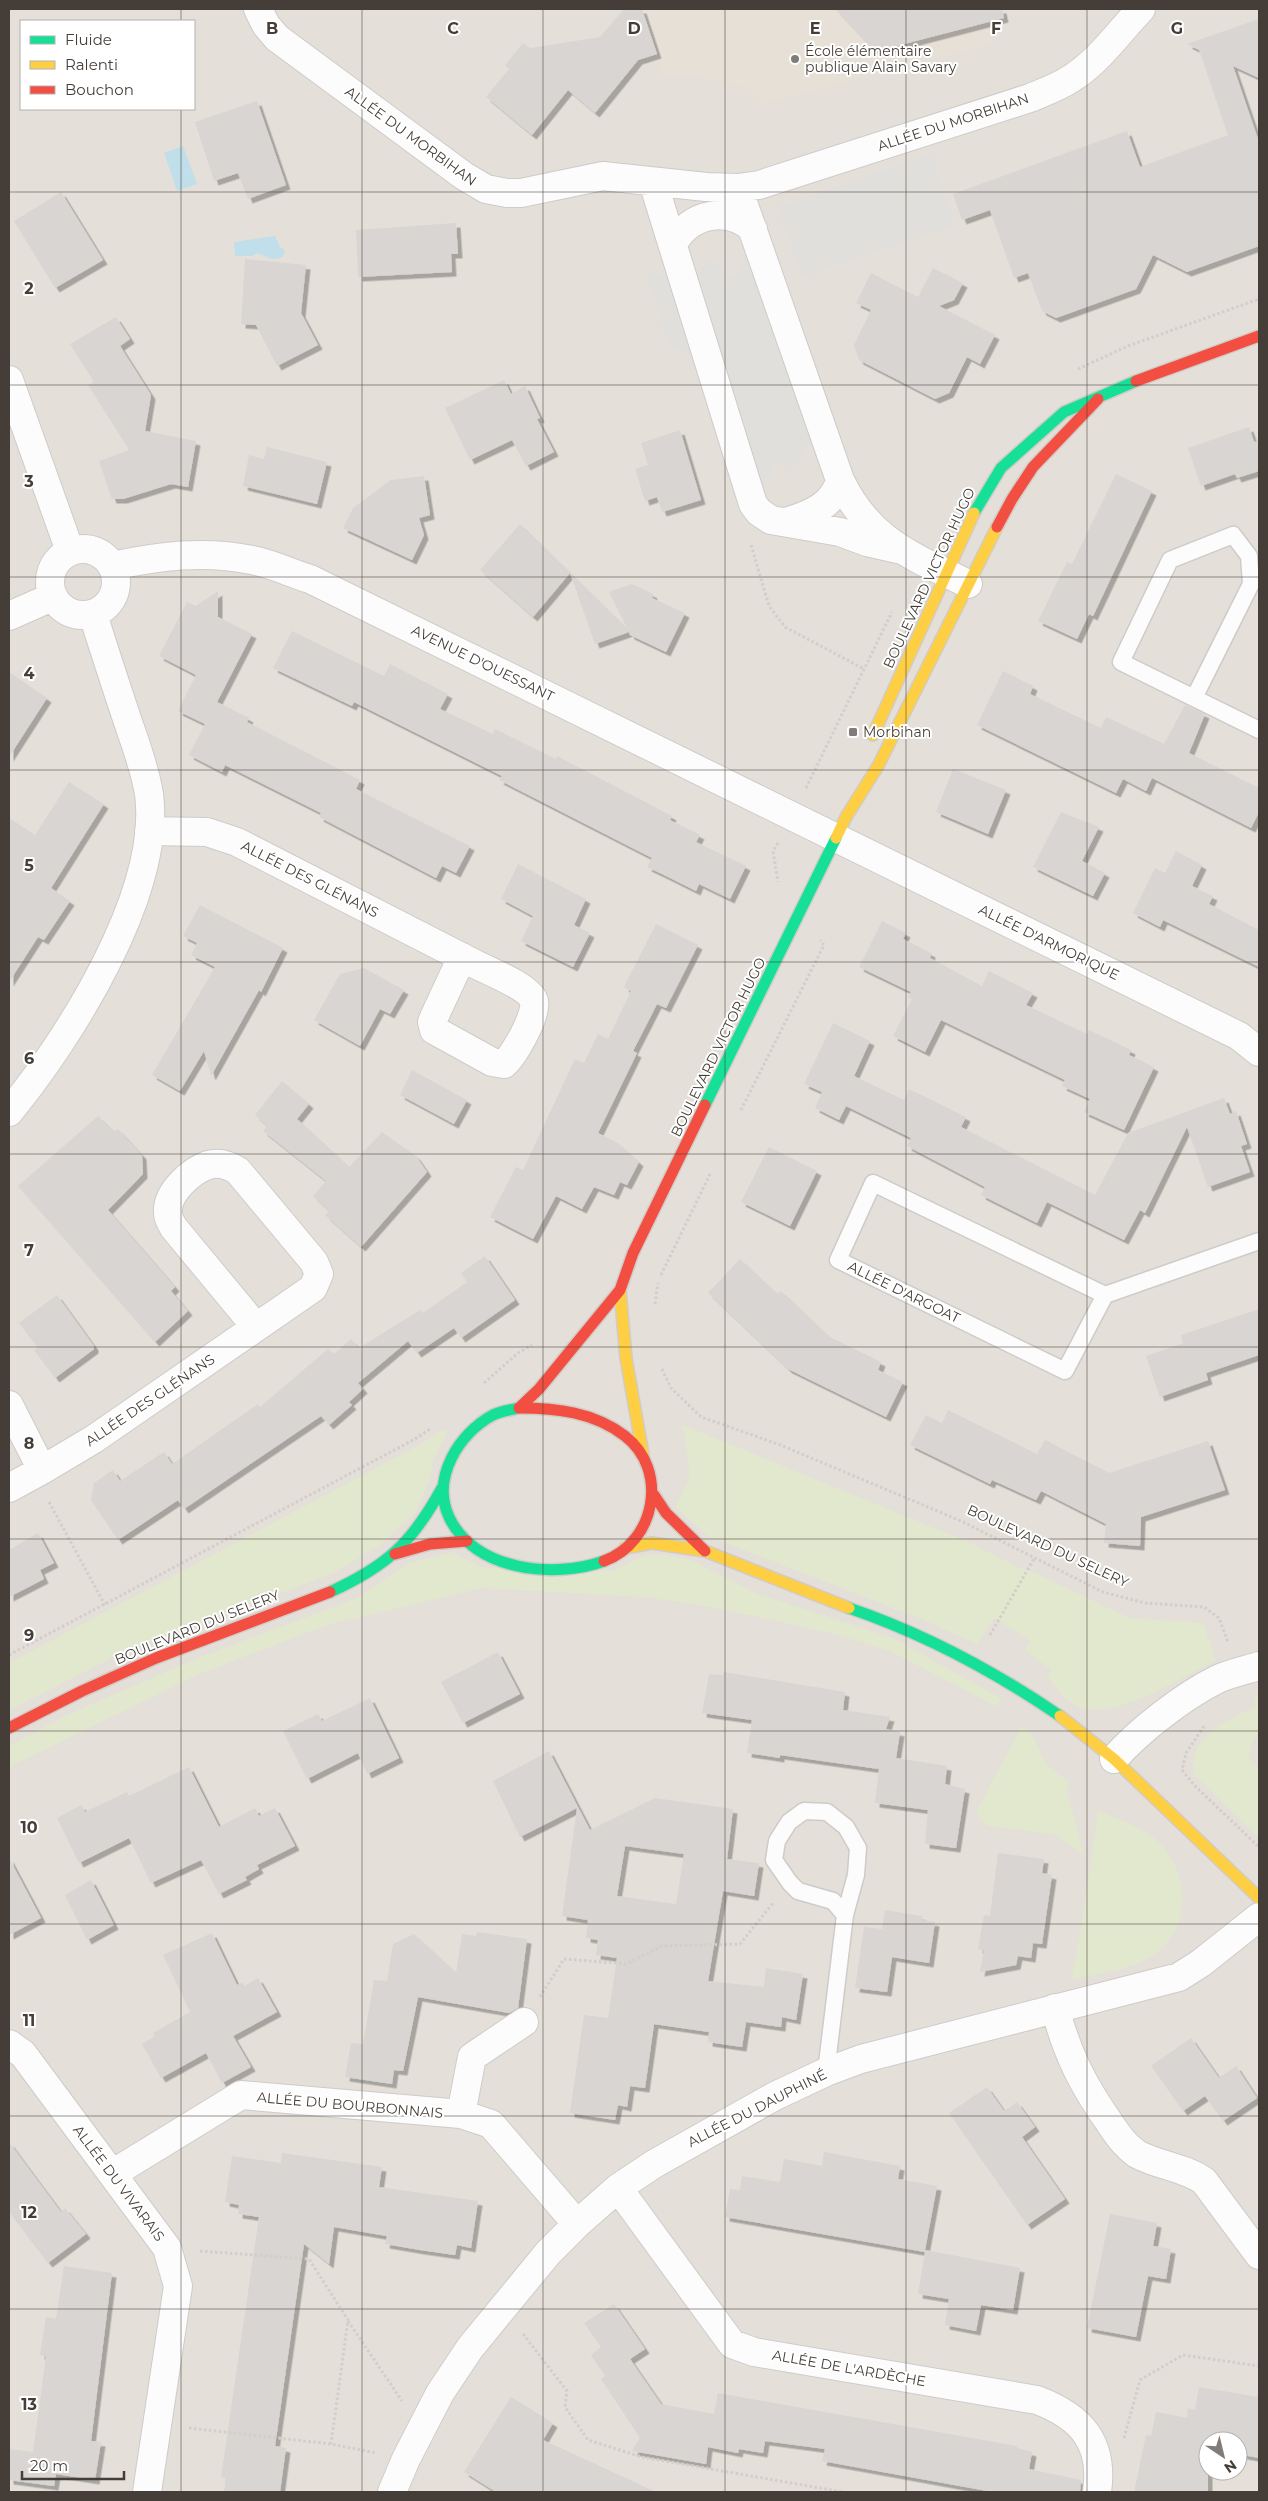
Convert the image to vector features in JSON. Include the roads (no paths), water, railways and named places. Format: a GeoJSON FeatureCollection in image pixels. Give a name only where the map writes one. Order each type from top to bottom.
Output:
{"type":"FeatureCollection","features":[{"type":"Feature","properties":{"kind":"street","name":"ALLÉE DU MORBIHAN"},"geometry":{"type":"LineString","coordinates":[[258,9],[266,25],[277,38],[438,157],[486,188],[507,193],[521,193],[603,176],[738,188],[759,185],[1030,98],[1054,88],[1073,78],[1091,63],[1141,9]]}},
{"type":"Feature","properties":{"kind":"street"},"geometry":{"type":"LineString","coordinates":[[654,182],[753,504],[765,517],[789,521],[804,527],[840,532],[898,549],[957,578]]}},
{"type":"Feature","properties":{"kind":"street"},"geometry":{"type":"LineString","coordinates":[[738,188],[840,480],[861,515],[898,549]]}},
{"type":"Feature","properties":{"kind":"street"},"geometry":{"type":"LineString","coordinates":[[673,244],[680,233],[689,226],[715,214],[732,216],[752,229]]}},
{"type":"Feature","properties":{"kind":"street","name":"BOULEVARD VICTOR HUGO"},"geometry":{"type":"LineString","coordinates":[[519,1408],[539,1389],[620,1290],[633,1253],[841,827],[878,766],[957,578],[980,500],[1001,468],[1064,412],[1098,399],[1149,375],[1259,336]]}},
{"type":"Feature","properties":{"kind":"street"},"geometry":{"type":"LineString","coordinates":[[9,380],[70,551]]}},
{"type":"Feature","properties":{"kind":"street","name":"BOULEVARD VICTOR HUGO"},"geometry":{"type":"LineString","coordinates":[[868,746],[957,578],[1033,467],[1098,399]]}},
{"type":"Feature","properties":{"kind":"street"},"geometry":{"type":"LineString","coordinates":[[789,521],[808,514],[828,502],[835,494],[840,480]]}},
{"type":"Feature","properties":{"kind":"street"},"geometry":{"type":"LineString","coordinates":[[82,549],[94,551],[104,557],[112,566],[116,580],[114,594],[106,606],[93,614],[81,616],[70,613],[59,606],[52,597],[49,583],[51,570],[59,558],[70,551],[82,549]]}},
{"type":"Feature","properties":{"kind":"street","name":"AVENUE D'OUESSANT"},"geometry":{"type":"LineString","coordinates":[[112,566],[163,556],[206,554],[254,560],[310,579],[610,726],[792,818],[841,827]]}},
{"type":"Feature","properties":{"kind":"street"},"geometry":{"type":"LineString","coordinates":[[9,616],[52,597]]}},
{"type":"Feature","properties":{"kind":"street"},"geometry":{"type":"LineString","coordinates":[[9,1112],[55,1050],[100,974],[132,901],[141,872],[149,831],[149,794],[145,776],[93,614]]}},
{"type":"Feature","properties":{"kind":"street","name":"BOULEVARD VICTOR HUGO"},"geometry":{"type":"LineString","coordinates":[[841,827],[858,774]]}},
{"type":"Feature","properties":{"kind":"street","name":"ALLÉE D'ARMORIQUE"},"geometry":{"type":"LineString","coordinates":[[841,827],[1239,1036],[1259,1052]]}},
{"type":"Feature","properties":{"kind":"street","name":"ALLÉE DES GLÉNANS"},"geometry":{"type":"LineString","coordinates":[[149,831],[208,832],[237,842],[462,957]]}},
{"type":"Feature","properties":{"kind":"street","name":"ALLÉE DES GLÉNANS"},"geometry":{"type":"LineString","coordinates":[[9,1488],[94,1439],[313,1288],[319,1274],[314,1262],[238,1171],[225,1164],[209,1165],[178,1188],[170,1202],[168,1214],[174,1228],[256,1327]]}},
{"type":"Feature","properties":{"kind":"street","name":"BOULEVARD VICTOR HUGO"},"geometry":{"type":"LineString","coordinates":[[620,1290],[626,1358],[643,1455]]}},
{"type":"Feature","properties":{"kind":"street"},"geometry":{"type":"LineString","coordinates":[[9,1405],[38,1472]]}},
{"type":"Feature","properties":{"kind":"street"},"geometry":{"type":"LineString","coordinates":[[519,1408],[551,1408],[580,1413],[608,1425],[625,1436],[643,1455],[652,1479],[654,1495],[649,1516],[641,1533],[611,1558],[572,1570],[551,1569],[508,1562],[489,1555],[467,1541],[451,1521],[442,1488],[448,1463],[457,1446],[473,1429],[493,1415],[519,1408]]}},
{"type":"Feature","properties":{"kind":"street","name":"BOULEVARD DU SELERY"},"geometry":{"type":"LineString","coordinates":[[395,1554],[428,1513],[442,1488]]}},
{"type":"Feature","properties":{"kind":"street"},"geometry":{"type":"LineString","coordinates":[[654,1495],[666,1513],[705,1551]]}},
{"type":"Feature","properties":{"kind":"street","name":"BOULEVARD DU SELERY"},"geometry":{"type":"LineString","coordinates":[[9,1728],[108,1679],[165,1654],[348,1584],[395,1554],[419,1545],[446,1541],[467,1541]]}},
{"type":"Feature","properties":{"kind":"street"},"geometry":{"type":"LineString","coordinates":[[625,1548],[652,1543],[705,1551],[796,1588],[887,1621],[972,1660],[1059,1715],[1114,1759],[1259,1898]]}},
{"type":"Feature","properties":{"kind":"street"},"geometry":{"type":"LineString","coordinates":[[1114,1759],[1129,1741],[1150,1724],[1204,1688],[1248,1669]]}},
{"type":"Feature","properties":{"kind":"street","name":"ALLÉE DU DAUPHINÉ"},"geometry":{"type":"LineString","coordinates":[[392,2492],[406,2459],[440,2393],[470,2348],[548,2253],[577,2224],[618,2188],[730,2119],[826,2072],[896,2048],[1179,1977],[1201,1963],[1259,1917]]}},
{"type":"Feature","properties":{"kind":"street"},"geometry":{"type":"LineString","coordinates":[[1055,2008],[1062,2033],[1086,2090],[1123,2142],[1152,2162],[1193,2174],[1204,2181],[1259,2256]]}},
{"type":"Feature","properties":{"kind":"street","name":"ALLÉE DU BOURBONNAIS"},"geometry":{"type":"LineString","coordinates":[[461,2114],[472,2057],[524,2022]]}},
{"type":"Feature","properties":{"kind":"street","name":"ALLÉE DU VIVARAIS"},"geometry":{"type":"LineString","coordinates":[[9,2044],[23,2054],[167,2248],[178,2286],[159,2424],[147,2492]]}},
{"type":"Feature","properties":{"kind":"street","name":"ALLÉE DU BOURBONNAIS"},"geometry":{"type":"LineString","coordinates":[[112,2174],[241,2095],[461,2114],[492,2124],[577,2224]]}},
{"type":"Feature","properties":{"kind":"street","name":"ALLÉE DE L'ARDÈCHE"},"geometry":{"type":"LineString","coordinates":[[618,2188],[718,2328],[738,2348],[1037,2400],[1065,2412],[1076,2421],[1094,2448],[1100,2469],[1097,2492]]}},
{"type":"Feature","properties":{"kind":"lane"},"geometry":{"type":"LineString","coordinates":[[1194,698],[1250,584],[1249,556],[1233,535],[1170,560],[1121,662],[1194,698],[1259,730]]}},
{"type":"Feature","properties":{"kind":"lane","name":"ALLÉE D'ARGOAT"},"geometry":{"type":"LineString","coordinates":[[873,1183],[1105,1295],[1065,1372],[838,1260],[873,1183]]}},
{"type":"Feature","properties":{"kind":"lane"},"geometry":{"type":"LineString","coordinates":[[1105,1295],[1259,1240]]}},
{"type":"Feature","properties":{"kind":"lane"},"geometry":{"type":"LineString","coordinates":[[826,2072],[845,1915],[856,1876],[858,1848],[846,1826],[827,1812],[804,1811],[789,1822],[777,1841],[774,1860],[798,1891],[832,1901],[845,1915]]}},
{"type":"Feature","properties":{"kind":"water"},"geometry":{"type":"Polygon","coordinates":[[[183,146],[197,184],[177,191],[164,153],[183,146]]]}},
{"type":"Feature","properties":{"kind":"water"},"geometry":{"type":"Polygon","coordinates":[[[275,236],[280,247],[285,250],[283,256],[279,258],[270,258],[257,253],[252,256],[235,256],[234,242],[275,236]]]}},
{"type":"Feature","properties":{"kind":"place","name":"École élémentaire publique Alain Savary"},"geometry":{"type":"Point","coordinates":[795,59]}},
{"type":"Feature","properties":{"kind":"place","name":"Morbihan"},"geometry":{"type":"Point","coordinates":[853,732]}}]}
